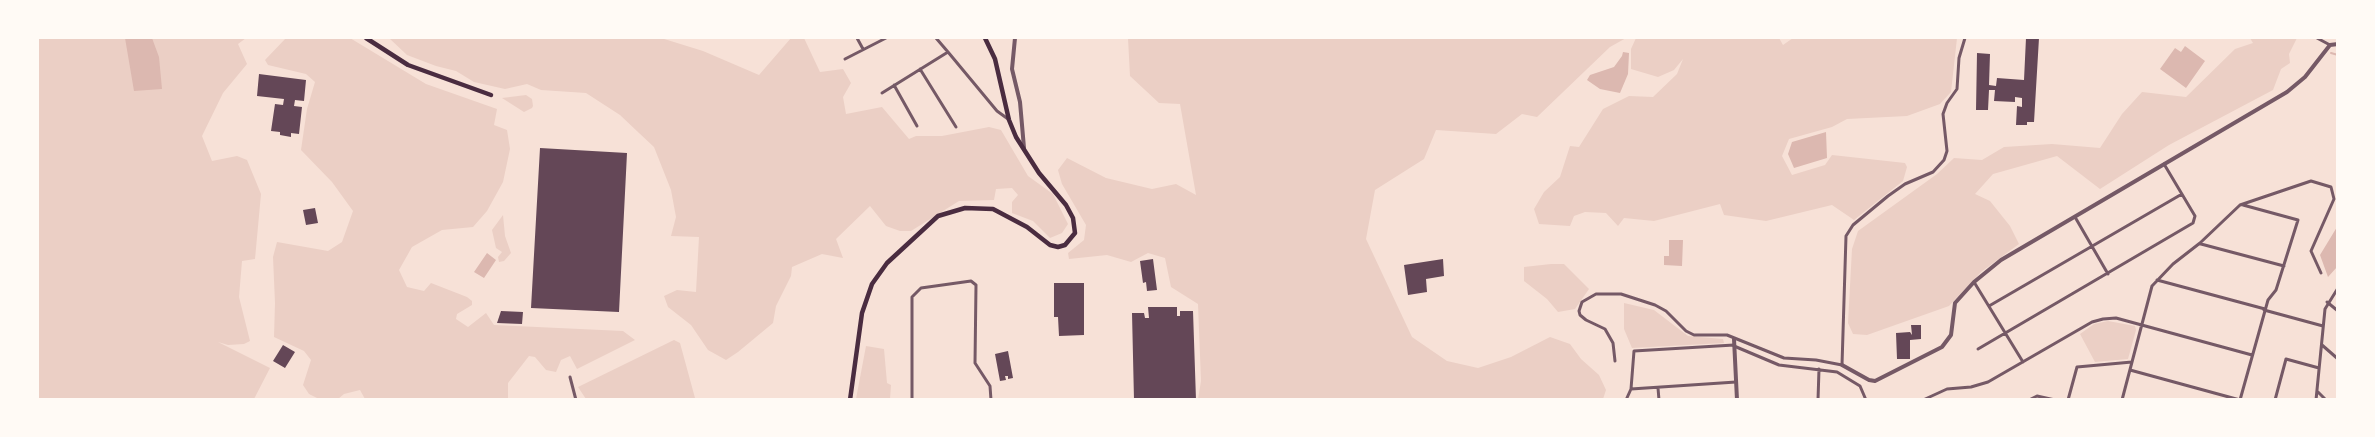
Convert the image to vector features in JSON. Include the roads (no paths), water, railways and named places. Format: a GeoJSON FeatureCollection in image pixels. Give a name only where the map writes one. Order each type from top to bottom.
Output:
{"type":"FeatureCollection","features":[{"type":"Feature","properties":{"kind":"main road"},"geometry":{"type":"LineString","coordinates":[[366,38],[408,65],[491,95]]}},
{"type":"Feature","properties":{"kind":"main road"},"geometry":{"type":"LineString","coordinates":[[850,400],[862,313],[872,284],[887,262],[938,216],[950,211],[984,208],[1002,212],[1027,227],[1050,245],[1058,247],[1065,245],[1074,236],[1076,228],[1066,205],[1024,153],[1009,120],[995,59],[985,38]]}},
{"type":"Feature","properties":{"kind":"street"},"geometry":{"type":"LineString","coordinates":[[857,38],[863,49]]}},
{"type":"Feature","properties":{"kind":"street"},"geometry":{"type":"LineString","coordinates":[[845,59],[886,38]]}},
{"type":"Feature","properties":{"kind":"street"},"geometry":{"type":"LineString","coordinates":[[936,38],[997,111],[1009,120]]}},
{"type":"Feature","properties":{"kind":"street"},"geometry":{"type":"LineString","coordinates":[[1015,38],[1012,69],[1020,102],[1024,153]]}},
{"type":"Feature","properties":{"kind":"street"},"geometry":{"type":"LineString","coordinates":[[1842,365],[1846,236],[1853,225],[1888,196],[1905,184],[1933,172],[1944,160],[1947,151],[1943,114],[1946,103],[1957,89],[1959,58],[1965,38]]}},
{"type":"Feature","properties":{"kind":"street"},"geometry":{"type":"LineString","coordinates":[[2317,38],[2330,45],[2338,44]]}},
{"type":"Feature","properties":{"kind":"street"},"geometry":{"type":"LineString","coordinates":[[1615,361],[1613,343],[1605,329],[1580,315],[1579,311],[1582,302],[1596,294],[1621,294],[1650,303],[1666,311],[1686,331],[1694,335],[1726,335],[1784,358],[1816,360],[1842,365],[1869,380],[1875,381],[1942,347],[1950,335],[1954,305],[1974,282],[2001,260],[2288,92],[2304,77],[2330,45]]}},
{"type":"Feature","properties":{"kind":"street"},"geometry":{"type":"LineString","coordinates":[[882,93],[948,52]]}},
{"type":"Feature","properties":{"kind":"street"},"geometry":{"type":"LineString","coordinates":[[920,70],[956,127]]}},
{"type":"Feature","properties":{"kind":"street"},"geometry":{"type":"LineString","coordinates":[[894,85],[916,126]]}},
{"type":"Feature","properties":{"kind":"street"},"geometry":{"type":"LineString","coordinates":[[1978,349],[2193,223],[2195,216],[2164,164]]}},
{"type":"Feature","properties":{"kind":"street"},"geometry":{"type":"LineString","coordinates":[[2122,400],[2152,286],[2173,264],[2200,244],[2240,205],[2311,181],[2331,187],[2334,199],[2311,251],[2322,274]]}},
{"type":"Feature","properties":{"kind":"street"},"geometry":{"type":"LineString","coordinates":[[1989,306],[2182,194]]}},
{"type":"Feature","properties":{"kind":"street"},"geometry":{"type":"LineString","coordinates":[[2130,370],[2240,400],[2264,310],[2268,300],[2276,290],[2298,220],[2240,205]]}},
{"type":"Feature","properties":{"kind":"street"},"geometry":{"type":"LineString","coordinates":[[2075,217],[2108,274]]}},
{"type":"Feature","properties":{"kind":"street"},"geometry":{"type":"LineString","coordinates":[[2200,244],[2284,266]]}},
{"type":"Feature","properties":{"kind":"street"},"geometry":{"type":"LineString","coordinates":[[2157,280],[2323,326]]}},
{"type":"Feature","properties":{"kind":"street"},"geometry":{"type":"LineString","coordinates":[[912,400],[912,297],[921,288],[971,281],[976,285],[975,363],[990,386],[990,400]]}},
{"type":"Feature","properties":{"kind":"street"},"geometry":{"type":"LineString","coordinates":[[1974,282],[2023,362]]}},
{"type":"Feature","properties":{"kind":"street"},"geometry":{"type":"LineString","coordinates":[[2316,400],[2327,302],[2338,288]]}},
{"type":"Feature","properties":{"kind":"street"},"geometry":{"type":"LineString","coordinates":[[2327,302],[2338,311]]}},
{"type":"Feature","properties":{"kind":"street"},"geometry":{"type":"LineString","coordinates":[[1923,400],[1947,389],[1981,385],[2097,320],[2116,318],[2252,355]]}},
{"type":"Feature","properties":{"kind":"street"},"geometry":{"type":"LineString","coordinates":[[1734,339],[1737,400]]}},
{"type":"Feature","properties":{"kind":"street"},"geometry":{"type":"LineString","coordinates":[[2322,345],[2338,359]]}},
{"type":"Feature","properties":{"kind":"street"},"geometry":{"type":"LineString","coordinates":[[1626,400],[1631,389],[1634,351],[1734,346],[1780,366],[1837,372],[1862,388],[1866,400]]}},
{"type":"Feature","properties":{"kind":"street"},"geometry":{"type":"LineString","coordinates":[[2274,400],[2286,360],[2319,368]]}},
{"type":"Feature","properties":{"kind":"street"},"geometry":{"type":"LineString","coordinates":[[2068,400],[2077,367],[2132,362]]}},
{"type":"Feature","properties":{"kind":"street"},"geometry":{"type":"LineString","coordinates":[[1818,400],[1819,369]]}},
{"type":"Feature","properties":{"kind":"street"},"geometry":{"type":"LineString","coordinates":[[570,377],[576,400]]}},
{"type":"Feature","properties":{"kind":"street"},"geometry":{"type":"LineString","coordinates":[[1631,389],[1736,382]]}},
{"type":"Feature","properties":{"kind":"street"},"geometry":{"type":"LineString","coordinates":[[1658,388],[1659,400]]}},
{"type":"Feature","properties":{"kind":"street"},"geometry":{"type":"LineString","coordinates":[[2317,392],[2326,400]]}},
{"type":"Feature","properties":{"kind":"street"},"geometry":{"type":"LineString","coordinates":[[2029,400],[2037,396],[2055,400]]}},
{"type":"Feature","properties":{"kind":"waterway"},"geometry":{"type":"LineString","coordinates":[[2331,53],[2338,55]]}}]}
